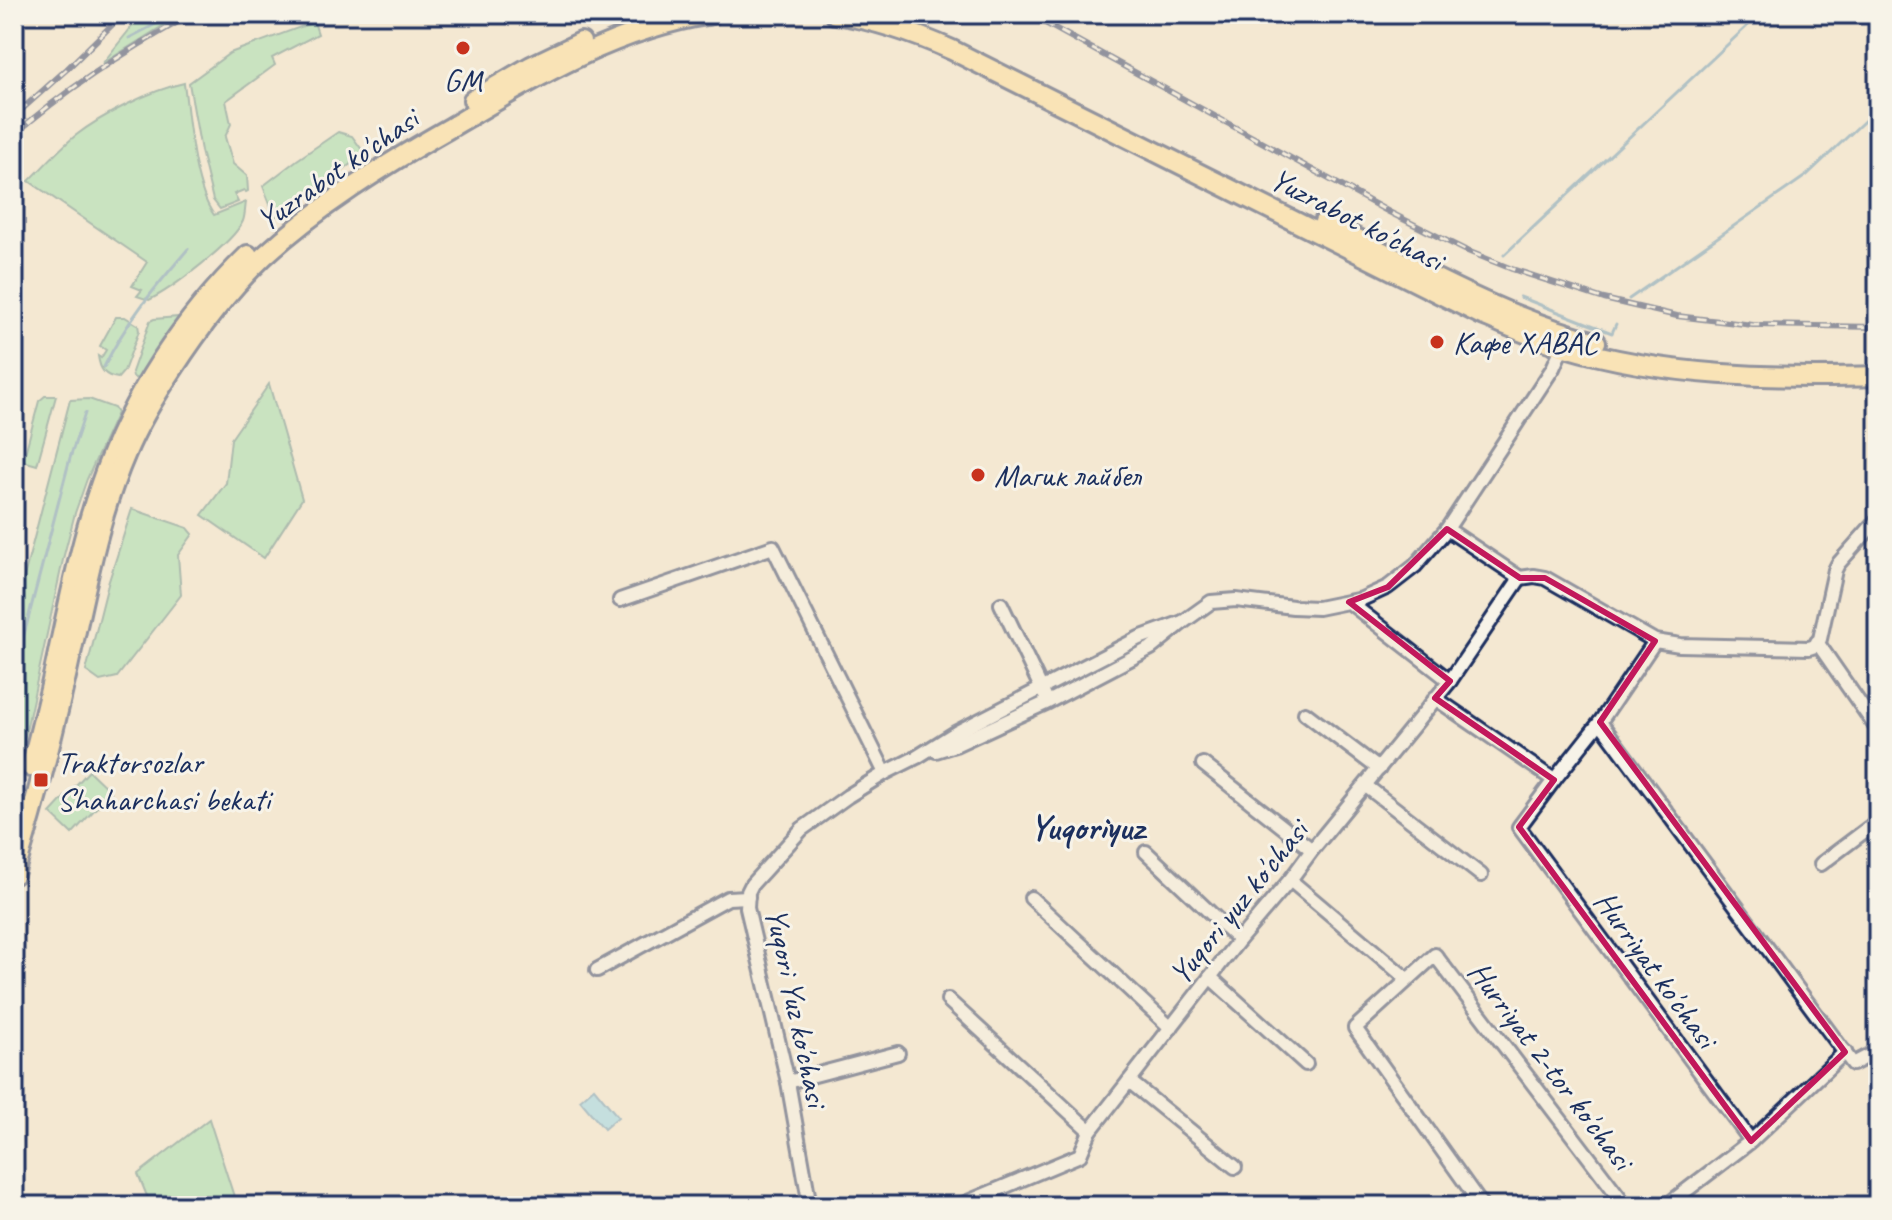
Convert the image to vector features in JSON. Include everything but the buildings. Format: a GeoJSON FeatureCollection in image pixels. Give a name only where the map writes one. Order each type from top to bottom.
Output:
{"type":"FeatureCollection","features":[{"type":"Feature","properties":{"kind":"main road","name":"Yuzrabot ko'chasi"},"geometry":{"type":"LineString","coordinates":[[14,874],[27,812],[104,517],[145,401],[176,340],[226,278],[273,233],[316,199],[388,151],[531,66],[598,35],[658,14]]}},
{"type":"Feature","properties":{"kind":"main road","name":"Yuzrabot ko'chasi"},"geometry":{"type":"LineString","coordinates":[[145,401],[241,281],[289,235],[334,200],[439,134],[573,59],[645,30],[712,14]]}},
{"type":"Feature","properties":{"kind":"main road","name":"Yuzrabot ko'chasi"},"geometry":{"type":"LineString","coordinates":[[835,14],[898,28],[952,50],[1418,276],[1488,303],[1565,340],[1629,363],[1744,376],[1878,376]]}},
{"type":"Feature","properties":{"kind":"main road","name":"Yuzrabot ko'chasi"},"geometry":{"type":"LineString","coordinates":[[889,14],[970,45],[1418,276]]}},
{"type":"Feature","properties":{"kind":"main road","name":"Yuzrabot ko'chasi"},"geometry":{"type":"LineString","coordinates":[[1565,340],[1723,364],[1878,366]]}},
{"type":"Feature","properties":{"kind":"main road","name":"Yuzrabot ko'chasi"},"geometry":{"type":"LineString","coordinates":[[14,832],[27,812]]}},
{"type":"Feature","properties":{"kind":"street","name":"Yuqori Yuz ko'chasi"},"geometry":{"type":"LineString","coordinates":[[917,757],[955,745],[1048,702],[1151,648],[1211,602],[1236,600],[1318,608],[1375,594],[1401,578],[1447,529],[1553,368],[1565,340]]}},
{"type":"Feature","properties":{"kind":"street"},"geometry":{"type":"LineString","coordinates":[[1447,529],[1520,578],[1545,578],[1655,641],[1680,645],[1809,648],[1817,642],[1838,564],[1878,519]]}},
{"type":"Feature","properties":{"kind":"street"},"geometry":{"type":"LineString","coordinates":[[620,600],[773,547],[885,773]]}},
{"type":"Feature","properties":{"kind":"street","name":"Yuqori yuz ko'chasi"},"geometry":{"type":"LineString","coordinates":[[958,1206],[1078,1156],[1090,1131],[1210,977],[1450,681],[1520,578]]}},
{"type":"Feature","properties":{"kind":"street"},"geometry":{"type":"LineString","coordinates":[[1349,602],[1450,681]]}},
{"type":"Feature","properties":{"kind":"street"},"geometry":{"type":"LineString","coordinates":[[1001,604],[1048,702]]}},
{"type":"Feature","properties":{"kind":"street","name":"Yuqori Yuz ko'chasi"},"geometry":{"type":"LineString","coordinates":[[810,1206],[788,1082],[747,908],[757,876],[802,829],[885,773],[957,732],[1139,638],[1183,622]]}},
{"type":"Feature","properties":{"kind":"street"},"geometry":{"type":"LineString","coordinates":[[1435,698],[1554,780],[1600,722],[1655,641]]}},
{"type":"Feature","properties":{"kind":"street"},"geometry":{"type":"LineString","coordinates":[[1817,642],[1878,730]]}},
{"type":"Feature","properties":{"kind":"street"},"geometry":{"type":"LineString","coordinates":[[1305,713],[1379,769]]}},
{"type":"Feature","properties":{"kind":"street"},"geometry":{"type":"LineString","coordinates":[[1600,722],[1853,1064],[1878,1051]]}},
{"type":"Feature","properties":{"kind":"street"},"geometry":{"type":"LineString","coordinates":[[1203,764],[1312,850]]}},
{"type":"Feature","properties":{"kind":"street","name":"Hurriyat ko'chasi"},"geometry":{"type":"LineString","coordinates":[[1554,780],[1519,827],[1751,1141]]}},
{"type":"Feature","properties":{"kind":"street"},"geometry":{"type":"LineString","coordinates":[[1366,786],[1481,875]]}},
{"type":"Feature","properties":{"kind":"street"},"geometry":{"type":"LineString","coordinates":[[1821,864],[1878,821]]}},
{"type":"Feature","properties":{"kind":"street"},"geometry":{"type":"LineString","coordinates":[[1146,852],[1239,940]]}},
{"type":"Feature","properties":{"kind":"street"},"geometry":{"type":"LineString","coordinates":[[1290,880],[1407,979],[1355,1028],[1482,1206]]}},
{"type":"Feature","properties":{"kind":"street"},"geometry":{"type":"LineString","coordinates":[[597,970],[728,898],[748,897]]}},
{"type":"Feature","properties":{"kind":"street"},"geometry":{"type":"LineString","coordinates":[[1031,898],[1171,1028]]}},
{"type":"Feature","properties":{"kind":"street","name":"Hurriyat 2-tor ko'chasi"},"geometry":{"type":"LineString","coordinates":[[1407,979],[1435,955],[1626,1206]]}},
{"type":"Feature","properties":{"kind":"street"},"geometry":{"type":"LineString","coordinates":[[1210,977],[1306,1064]]}},
{"type":"Feature","properties":{"kind":"street"},"geometry":{"type":"LineString","coordinates":[[948,1000],[1090,1131]]}},
{"type":"Feature","properties":{"kind":"street"},"geometry":{"type":"LineString","coordinates":[[1666,1206],[1751,1141],[1845,1052]]}},
{"type":"Feature","properties":{"kind":"street"},"geometry":{"type":"LineString","coordinates":[[788,1082],[898,1053]]}},
{"type":"Feature","properties":{"kind":"street"},"geometry":{"type":"LineString","coordinates":[[1129,1081],[1235,1167]]}},
{"type":"Feature","properties":{"kind":"highlighted area"},"geometry":{"type":"Polygon","coordinates":[[[1447,529],[1520,578],[1545,578],[1655,641],[1600,722],[1845,1052],[1751,1141],[1519,827],[1554,780],[1435,698],[1450,681],[1349,602],[1388,587],[1447,529]]]}},
{"type":"Feature","properties":{"kind":"green space"},"geometry":{"type":"Polygon","coordinates":[[[142,14],[184,14],[102,64],[142,14]]]}},
{"type":"Feature","properties":{"kind":"green space"},"geometry":{"type":"Polygon","coordinates":[[[314,22],[318,34],[272,58],[275,65],[226,101],[231,124],[225,137],[233,164],[247,176],[248,191],[234,194],[238,202],[220,209],[213,200],[189,83],[230,53],[314,22]]]}},
{"type":"Feature","properties":{"kind":"green space"},"geometry":{"type":"Polygon","coordinates":[[[184,83],[193,152],[207,203],[214,215],[246,202],[245,214],[237,230],[215,253],[149,300],[137,296],[142,290],[132,286],[147,262],[29,181],[86,128],[142,97],[184,83]]]}},
{"type":"Feature","properties":{"kind":"green space"},"geometry":{"type":"Polygon","coordinates":[[[338,132],[352,136],[365,154],[275,217],[263,186],[338,132]]]}},
{"type":"Feature","properties":{"kind":"green space"},"geometry":{"type":"Polygon","coordinates":[[[116,317],[125,317],[138,325],[139,331],[124,371],[118,378],[104,372],[98,356],[101,358],[106,350],[100,346],[116,317]]]}},
{"type":"Feature","properties":{"kind":"green space"},"geometry":{"type":"Polygon","coordinates":[[[179,317],[142,376],[137,379],[133,377],[132,372],[150,321],[179,317]]]}},
{"type":"Feature","properties":{"kind":"green space"},"geometry":{"type":"Polygon","coordinates":[[[269,384],[302,499],[264,558],[202,515],[226,483],[231,439],[269,384]]]}},
{"type":"Feature","properties":{"kind":"green space"},"geometry":{"type":"Polygon","coordinates":[[[45,396],[56,396],[37,465],[23,461],[39,401],[45,396]]]}},
{"type":"Feature","properties":{"kind":"green space"},"geometry":{"type":"Polygon","coordinates":[[[89,399],[114,408],[117,413],[75,513],[15,782],[14,615],[70,400],[89,399]]]}},
{"type":"Feature","properties":{"kind":"green space"},"geometry":{"type":"Polygon","coordinates":[[[132,509],[188,528],[193,534],[178,555],[181,595],[117,677],[100,681],[86,671],[108,584],[132,509]]]}},
{"type":"Feature","properties":{"kind":"green space"},"geometry":{"type":"Polygon","coordinates":[[[89,771],[111,792],[72,834],[50,813],[89,771]]]}},
{"type":"Feature","properties":{"kind":"green space"},"geometry":{"type":"Polygon","coordinates":[[[209,1119],[237,1206],[151,1206],[138,1174],[209,1119]]]}},
{"type":"Feature","properties":{"kind":"water"},"geometry":{"type":"Polygon","coordinates":[[[594,1088],[618,1117],[604,1129],[580,1100],[594,1088]]]}},
{"type":"Feature","properties":{"kind":"waterway"},"geometry":{"type":"LineString","coordinates":[[129,38],[175,14]]}},
{"type":"Feature","properties":{"kind":"waterway"},"geometry":{"type":"LineString","coordinates":[[1504,255],[1760,14]]}},
{"type":"Feature","properties":{"kind":"waterway"},"geometry":{"type":"LineString","coordinates":[[1629,299],[1807,175],[1878,108]]}},
{"type":"Feature","properties":{"kind":"waterway"},"geometry":{"type":"LineString","coordinates":[[104,367],[132,320],[188,249]]}},
{"type":"Feature","properties":{"kind":"waterway"},"geometry":{"type":"LineString","coordinates":[[1520,297],[1612,333],[1616,324]]}},
{"type":"Feature","properties":{"kind":"waterway"},"geometry":{"type":"LineString","coordinates":[[14,673],[70,458],[85,413]]}},
{"type":"Feature","properties":{"kind":"railway"},"geometry":{"type":"LineString","coordinates":[[20,111],[123,14]]}},
{"type":"Feature","properties":{"kind":"railway"},"geometry":{"type":"LineString","coordinates":[[14,135],[55,101],[100,70],[192,14]]}},
{"type":"Feature","properties":{"kind":"railway"},"geometry":{"type":"LineString","coordinates":[[1029,14],[1389,212],[1465,250],[1512,269],[1604,299],[1677,316],[1753,325],[1878,327]]}},
{"type":"Feature","properties":{"kind":"place","name":"GM"},"geometry":{"type":"Point","coordinates":[463,48]}},
{"type":"Feature","properties":{"kind":"place","name":"Кафе ХАВАС"},"geometry":{"type":"Point","coordinates":[1437,342]}},
{"type":"Feature","properties":{"kind":"place","name":"Магик лайбел"},"geometry":{"type":"Point","coordinates":[978,475]}},
{"type":"Feature","properties":{"kind":"place","name":"Traktorsozlar Shaharchasi bekati"},"geometry":{"type":"Point","coordinates":[41,780]}},
{"type":"Feature","properties":{"kind":"district","name":"Yuqoriyuz"},"geometry":{"type":"Point","coordinates":[1087,826]}}]}
